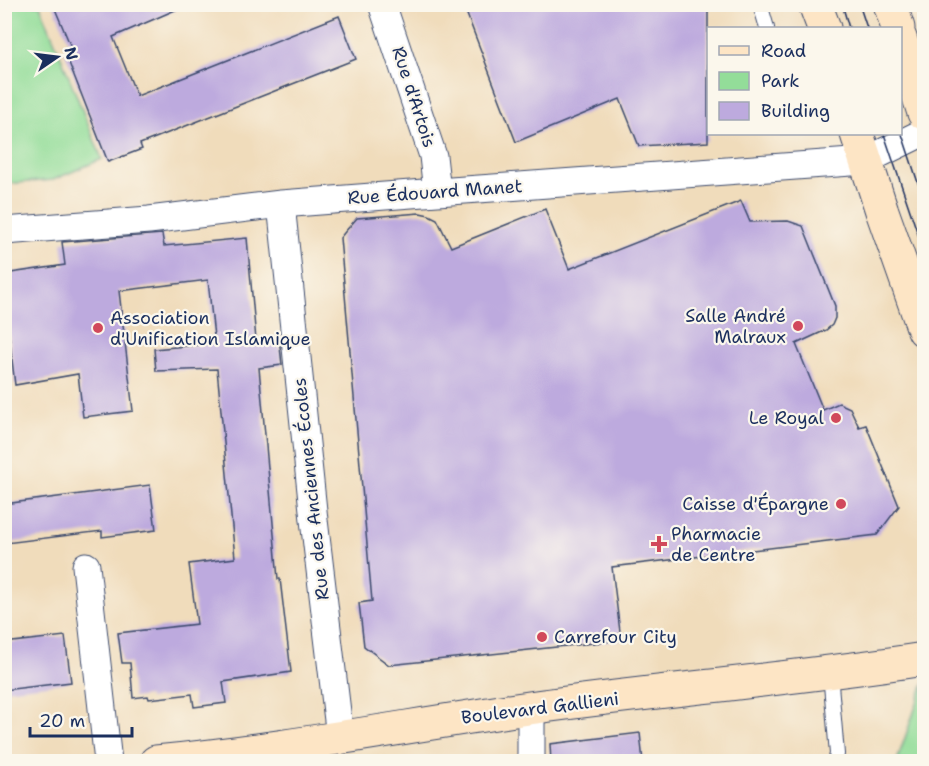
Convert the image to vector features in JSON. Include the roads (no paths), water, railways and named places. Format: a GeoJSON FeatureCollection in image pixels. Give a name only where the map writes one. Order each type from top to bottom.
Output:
{"type":"FeatureCollection","features":[{"type":"Feature","properties":{"kind":"main road"},"geometry":{"type":"LineString","coordinates":[[815,4],[824,27]]}},
{"type":"Feature","properties":{"kind":"main road"},"geometry":{"type":"LineString","coordinates":[[890,4],[898,27]]}},
{"type":"Feature","properties":{"kind":"main road"},"geometry":{"type":"LineString","coordinates":[[902,44],[924,112]]}},
{"type":"Feature","properties":{"kind":"main road"},"geometry":{"type":"LineString","coordinates":[[861,147],[924,330]]}},
{"type":"Feature","properties":{"kind":"main road","name":"Boulevard Gallieni"},"geometry":{"type":"LineString","coordinates":[[156,762],[531,708],[830,673],[924,659]]}},
{"type":"Feature","properties":{"kind":"street","name":"Rue d'Artois"},"geometry":{"type":"LineString","coordinates":[[382,4],[433,156],[437,192]]}},
{"type":"Feature","properties":{"kind":"street"},"geometry":{"type":"LineString","coordinates":[[861,147],[924,132]]}},
{"type":"Feature","properties":{"kind":"street","name":"Rue Édouard Manet"},"geometry":{"type":"LineString","coordinates":[[4,231],[149,220],[281,204],[437,192],[861,147]]}},
{"type":"Feature","properties":{"kind":"street","name":"Rue des Anciennes Écoles"},"geometry":{"type":"LineString","coordinates":[[281,204],[314,520],[340,737]]}},
{"type":"Feature","properties":{"kind":"street"},"geometry":{"type":"LineString","coordinates":[[86,566],[108,762]]}},
{"type":"Feature","properties":{"kind":"street"},"geometry":{"type":"LineString","coordinates":[[531,708],[531,762]]}},
{"type":"Feature","properties":{"kind":"lane"},"geometry":{"type":"LineString","coordinates":[[760,4],[767,27]]}},
{"type":"Feature","properties":{"kind":"lane"},"geometry":{"type":"LineString","coordinates":[[830,673],[837,754],[835,762]]}},
{"type":"Feature","properties":{"kind":"tram line"},"geometry":{"type":"LineString","coordinates":[[842,4],[849,27]]}},
{"type":"Feature","properties":{"kind":"tram line"},"geometry":{"type":"LineString","coordinates":[[859,4],[867,27]]}},
{"type":"Feature","properties":{"kind":"tram line"},"geometry":{"type":"LineString","coordinates":[[902,134],[924,201]]}},
{"type":"Feature","properties":{"kind":"tram line"},"geometry":{"type":"LineString","coordinates":[[884,135],[924,252]]}},
{"type":"Feature","properties":{"kind":"place","name":"Salle André Malraux"},"geometry":{"type":"Point","coordinates":[798,326]}},
{"type":"Feature","properties":{"kind":"place","name":"Association d'Unification Islamique"},"geometry":{"type":"Point","coordinates":[98,328]}},
{"type":"Feature","properties":{"kind":"place","name":"Le Royal"},"geometry":{"type":"Point","coordinates":[836,418]}},
{"type":"Feature","properties":{"kind":"place","name":"Caisse d'Épargne"},"geometry":{"type":"Point","coordinates":[841,504]}},
{"type":"Feature","properties":{"kind":"place","name":"Pharmacie de Centre"},"geometry":{"type":"Point","coordinates":[659,544]}},
{"type":"Feature","properties":{"kind":"place","name":"Carrefour City"},"geometry":{"type":"Point","coordinates":[542,637]}}]}
